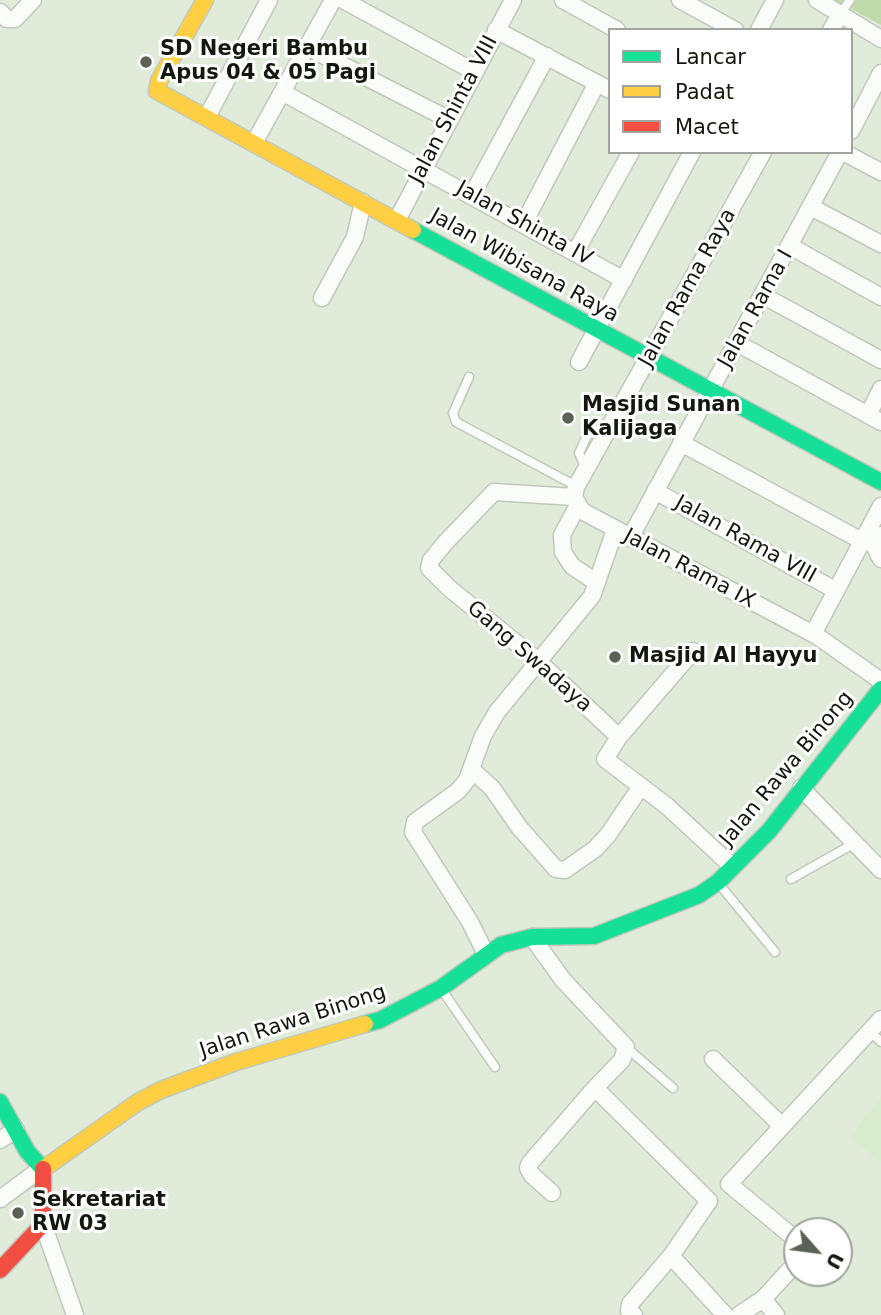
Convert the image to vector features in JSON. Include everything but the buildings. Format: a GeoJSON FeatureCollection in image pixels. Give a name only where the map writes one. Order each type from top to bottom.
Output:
{"type":"FeatureCollection","features":[{"type":"Feature","properties":{"kind":"main road","name":"Jalan Wibisana Raya"},"geometry":{"type":"LineString","coordinates":[[205,0],[159,81],[157,91],[881,482]]}},
{"type":"Feature","properties":{"kind":"main road","name":"Jalan Rawa Binong"},"geometry":{"type":"LineString","coordinates":[[42,1168],[138,1102],[184,1079],[380,1020],[440,988],[486,954],[512,941],[532,937],[594,936],[682,903],[718,883],[769,831],[801,788],[879,697]]}},
{"type":"Feature","properties":{"kind":"main road"},"geometry":{"type":"LineString","coordinates":[[0,1102],[27,1151],[42,1168],[43,1224],[0,1270]]}},
{"type":"Feature","properties":{"kind":"street"},"geometry":{"type":"LineString","coordinates":[[0,12],[7,19],[15,19],[33,0]]}},
{"type":"Feature","properties":{"kind":"street"},"geometry":{"type":"LineString","coordinates":[[207,117],[269,0]]}},
{"type":"Feature","properties":{"kind":"street"},"geometry":{"type":"LineString","coordinates":[[254,143],[333,0]]}},
{"type":"Feature","properties":{"kind":"street"},"geometry":{"type":"LineString","coordinates":[[343,0],[473,71]]}},
{"type":"Feature","properties":{"kind":"street","name":"Jalan Shinta VIII"},"geometry":{"type":"LineString","coordinates":[[397,220],[447,119],[513,0]]}},
{"type":"Feature","properties":{"kind":"street"},"geometry":{"type":"LineString","coordinates":[[563,0],[613,28]]}},
{"type":"Feature","properties":{"kind":"street"},"geometry":{"type":"LineString","coordinates":[[680,0],[731,28]]}},
{"type":"Feature","properties":{"kind":"street"},"geometry":{"type":"LineString","coordinates":[[760,28],[775,0]]}},
{"type":"Feature","properties":{"kind":"street"},"geometry":{"type":"LineString","coordinates":[[817,0],[846,7],[881,39]]}},
{"type":"Feature","properties":{"kind":"street"},"geometry":{"type":"LineString","coordinates":[[832,28],[846,7]]}},
{"type":"Feature","properties":{"kind":"street"},"geometry":{"type":"LineString","coordinates":[[496,30],[604,87],[524,223]]}},
{"type":"Feature","properties":{"kind":"street"},"geometry":{"type":"LineString","coordinates":[[307,47],[447,119]]}},
{"type":"Feature","properties":{"kind":"street"},"geometry":{"type":"LineString","coordinates":[[472,195],[547,56]]}},
{"type":"Feature","properties":{"kind":"street"},"geometry":{"type":"LineString","coordinates":[[853,129],[874,107],[881,73]]}},
{"type":"Feature","properties":{"kind":"street","name":"Jalan Shinta IV"},"geometry":{"type":"LineString","coordinates":[[282,92],[576,251],[624,280]]}},
{"type":"Feature","properties":{"kind":"street"},"geometry":{"type":"LineString","coordinates":[[576,251],[630,154]]}},
{"type":"Feature","properties":{"kind":"street"},"geometry":{"type":"LineString","coordinates":[[579,362],[691,154]]}},
{"type":"Feature","properties":{"kind":"street","name":"Jalan Rama Raya"},"geometry":{"type":"LineString","coordinates":[[596,582],[572,566],[563,552],[562,535],[586,469],[762,154]]}},
{"type":"Feature","properties":{"kind":"street","name":"Jalan Rama I"},"geometry":{"type":"LineString","coordinates":[[630,538],[841,154]]}},
{"type":"Feature","properties":{"kind":"street"},"geometry":{"type":"LineString","coordinates":[[846,154],[881,172]]}},
{"type":"Feature","properties":{"kind":"street"},"geometry":{"type":"LineString","coordinates":[[322,298],[355,237],[363,202]]}},
{"type":"Feature","properties":{"kind":"street"},"geometry":{"type":"LineString","coordinates":[[811,207],[881,244]]}},
{"type":"Feature","properties":{"kind":"street"},"geometry":{"type":"LineString","coordinates":[[790,246],[881,297]]}},
{"type":"Feature","properties":{"kind":"street"},"geometry":{"type":"LineString","coordinates":[[764,296],[881,360]]}},
{"type":"Feature","properties":{"kind":"street"},"geometry":{"type":"LineString","coordinates":[[737,343],[874,418],[881,389]]}},
{"type":"Feature","properties":{"kind":"street"},"geometry":{"type":"LineString","coordinates":[[681,443],[862,541]]}},
{"type":"Feature","properties":{"kind":"street","name":"Jalan Rama VIII"},"geometry":{"type":"LineString","coordinates":[[655,491],[835,590]]}},
{"type":"Feature","properties":{"kind":"street","name":"Gang Swadaya"},"geometry":{"type":"LineString","coordinates":[[576,497],[494,492],[430,560],[429,568],[537,660],[619,737]]}},
{"type":"Feature","properties":{"kind":"street","name":"Jalan Rama IX"},"geometry":{"type":"LineString","coordinates":[[576,497],[615,530],[813,634],[881,681]]}},
{"type":"Feature","properties":{"kind":"street"},"geometry":{"type":"LineString","coordinates":[[813,634],[881,506]]}},
{"type":"Feature","properties":{"kind":"street"},"geometry":{"type":"LineString","coordinates":[[486,954],[470,922],[413,828],[417,819],[458,791],[497,712],[592,596],[615,530]]}},
{"type":"Feature","properties":{"kind":"street"},"geometry":{"type":"LineString","coordinates":[[881,535],[874,546],[881,559]]}},
{"type":"Feature","properties":{"kind":"street"},"geometry":{"type":"LineString","coordinates":[[693,651],[604,758],[667,806],[733,867]]}},
{"type":"Feature","properties":{"kind":"street"},"geometry":{"type":"LineString","coordinates":[[471,769],[492,788],[549,864],[564,870],[606,838],[640,788]]}},
{"type":"Feature","properties":{"kind":"street"},"geometry":{"type":"LineString","coordinates":[[801,788],[881,870]]}},
{"type":"Feature","properties":{"kind":"street"},"geometry":{"type":"LineString","coordinates":[[532,937],[563,980],[626,1047],[622,1060],[595,1087],[530,1163],[532,1175],[552,1193]]}},
{"type":"Feature","properties":{"kind":"street"},"geometry":{"type":"LineString","coordinates":[[783,1229],[729,1184],[782,1126],[877,1031]]}},
{"type":"Feature","properties":{"kind":"street"},"geometry":{"type":"LineString","coordinates":[[713,1059],[782,1126]]}},
{"type":"Feature","properties":{"kind":"street"},"geometry":{"type":"LineString","coordinates":[[595,1087],[709,1202],[671,1256],[629,1307],[634,1315]]}},
{"type":"Feature","properties":{"kind":"street"},"geometry":{"type":"LineString","coordinates":[[0,1140],[16,1130]]}},
{"type":"Feature","properties":{"kind":"street"},"geometry":{"type":"LineString","coordinates":[[0,1199],[42,1168]]}},
{"type":"Feature","properties":{"kind":"street"},"geometry":{"type":"LineString","coordinates":[[43,1224],[75,1315]]}},
{"type":"Feature","properties":{"kind":"street"},"geometry":{"type":"LineString","coordinates":[[671,1256],[725,1315]]}},
{"type":"Feature","properties":{"kind":"street"},"geometry":{"type":"LineString","coordinates":[[739,1315],[763,1299],[783,1277]]}},
{"type":"Feature","properties":{"kind":"street"},"geometry":{"type":"LineString","coordinates":[[763,1299],[776,1315]]}},
{"type":"Feature","properties":{"kind":"lane"},"geometry":{"type":"LineString","coordinates":[[469,377],[453,413],[456,422],[576,497]]}},
{"type":"Feature","properties":{"kind":"lane"},"geometry":{"type":"LineString","coordinates":[[791,879],[853,844]]}},
{"type":"Feature","properties":{"kind":"lane"},"geometry":{"type":"LineString","coordinates":[[718,883],[775,951]]}},
{"type":"Feature","properties":{"kind":"lane"},"geometry":{"type":"LineString","coordinates":[[440,988],[495,1067]]}},
{"type":"Feature","properties":{"kind":"lane"},"geometry":{"type":"LineString","coordinates":[[626,1047],[673,1087]]}},
{"type":"Feature","properties":{"kind":"shaded area"},"geometry":{"type":"Polygon","coordinates":[[[834,0],[881,0],[881,25],[846,6],[834,0]]]}},
{"type":"Feature","properties":{"kind":"shaded area"},"geometry":{"type":"Polygon","coordinates":[[[881,1097],[881,1162],[849,1137],[881,1097]]]}},
{"type":"Feature","properties":{"kind":"traffic: fast"},"geometry":{"type":"LineString","coordinates":[[413,230],[881,482]]}},
{"type":"Feature","properties":{"kind":"traffic: fast"},"geometry":{"type":"LineString","coordinates":[[365,1024],[380,1020],[441,988],[501,945],[532,937],[594,936],[699,895],[718,882],[769,831],[881,689]]}},
{"type":"Feature","properties":{"kind":"traffic: fast"},"geometry":{"type":"LineString","coordinates":[[0,1102],[27,1151],[43,1169]]}},
{"type":"Feature","properties":{"kind":"traffic: slow"},"geometry":{"type":"LineString","coordinates":[[205,0],[159,81],[157,91],[413,230]]}},
{"type":"Feature","properties":{"kind":"traffic: slow"},"geometry":{"type":"LineString","coordinates":[[43,1169],[138,1102],[161,1090],[236,1062],[365,1024]]}},
{"type":"Feature","properties":{"kind":"traffic: jam"},"geometry":{"type":"LineString","coordinates":[[0,1270],[43,1224],[43,1169]]}},
{"type":"Feature","properties":{"kind":"place","name":"SD Negeri Bambu Apus 04 & 05 Pagi"},"geometry":{"type":"Point","coordinates":[146,62]}},
{"type":"Feature","properties":{"kind":"place","name":"Masjid Sunan Kalijaga"},"geometry":{"type":"Point","coordinates":[568,418]}},
{"type":"Feature","properties":{"kind":"place","name":"Masjid Al Hayyu"},"geometry":{"type":"Point","coordinates":[615,657]}},
{"type":"Feature","properties":{"kind":"place","name":"Sekretariat RW 03"},"geometry":{"type":"Point","coordinates":[18,1213]}}]}
